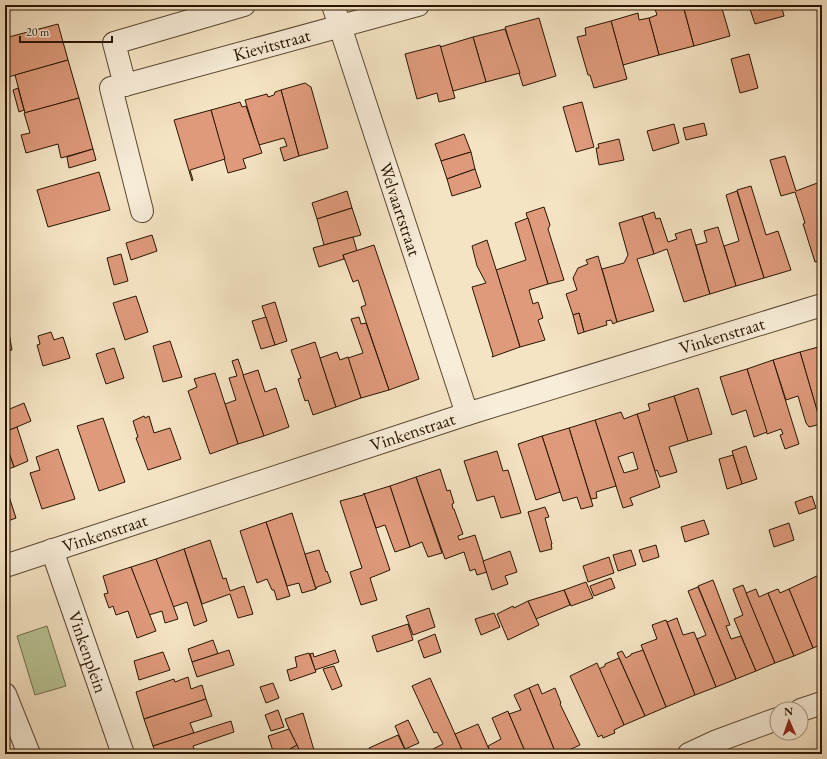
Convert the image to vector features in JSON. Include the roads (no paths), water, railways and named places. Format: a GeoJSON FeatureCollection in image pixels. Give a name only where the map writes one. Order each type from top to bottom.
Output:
{"type":"FeatureCollection","features":[{"type":"Feature","properties":{"kind":"street"},"geometry":{"type":"LineString","coordinates":[[125,85],[114,43],[244,5]]}},
{"type":"Feature","properties":{"kind":"street","name":"Welvaartstraat"},"geometry":{"type":"LineString","coordinates":[[333,5],[467,414]]}},
{"type":"Feature","properties":{"kind":"street","name":"Kievitstraat"},"geometry":{"type":"LineString","coordinates":[[142,211],[111,88],[418,5]]}},
{"type":"Feature","properties":{"kind":"street","name":"Vinkenstraat"},"geometry":{"type":"LineString","coordinates":[[5,566],[467,414],[822,305]]}},
{"type":"Feature","properties":{"kind":"street","name":"Vinkenplein"},"geometry":{"type":"LineString","coordinates":[[52,550],[122,754]]}},
{"type":"Feature","properties":{"kind":"street"},"geometry":{"type":"LineString","coordinates":[[5,694],[29,754]]}},
{"type":"Feature","properties":{"kind":"street"},"geometry":{"type":"LineString","coordinates":[[809,707],[822,703]]}},
{"type":"Feature","properties":{"kind":"street"},"geometry":{"type":"LineString","coordinates":[[689,754],[717,741],[769,722]]}}]}
